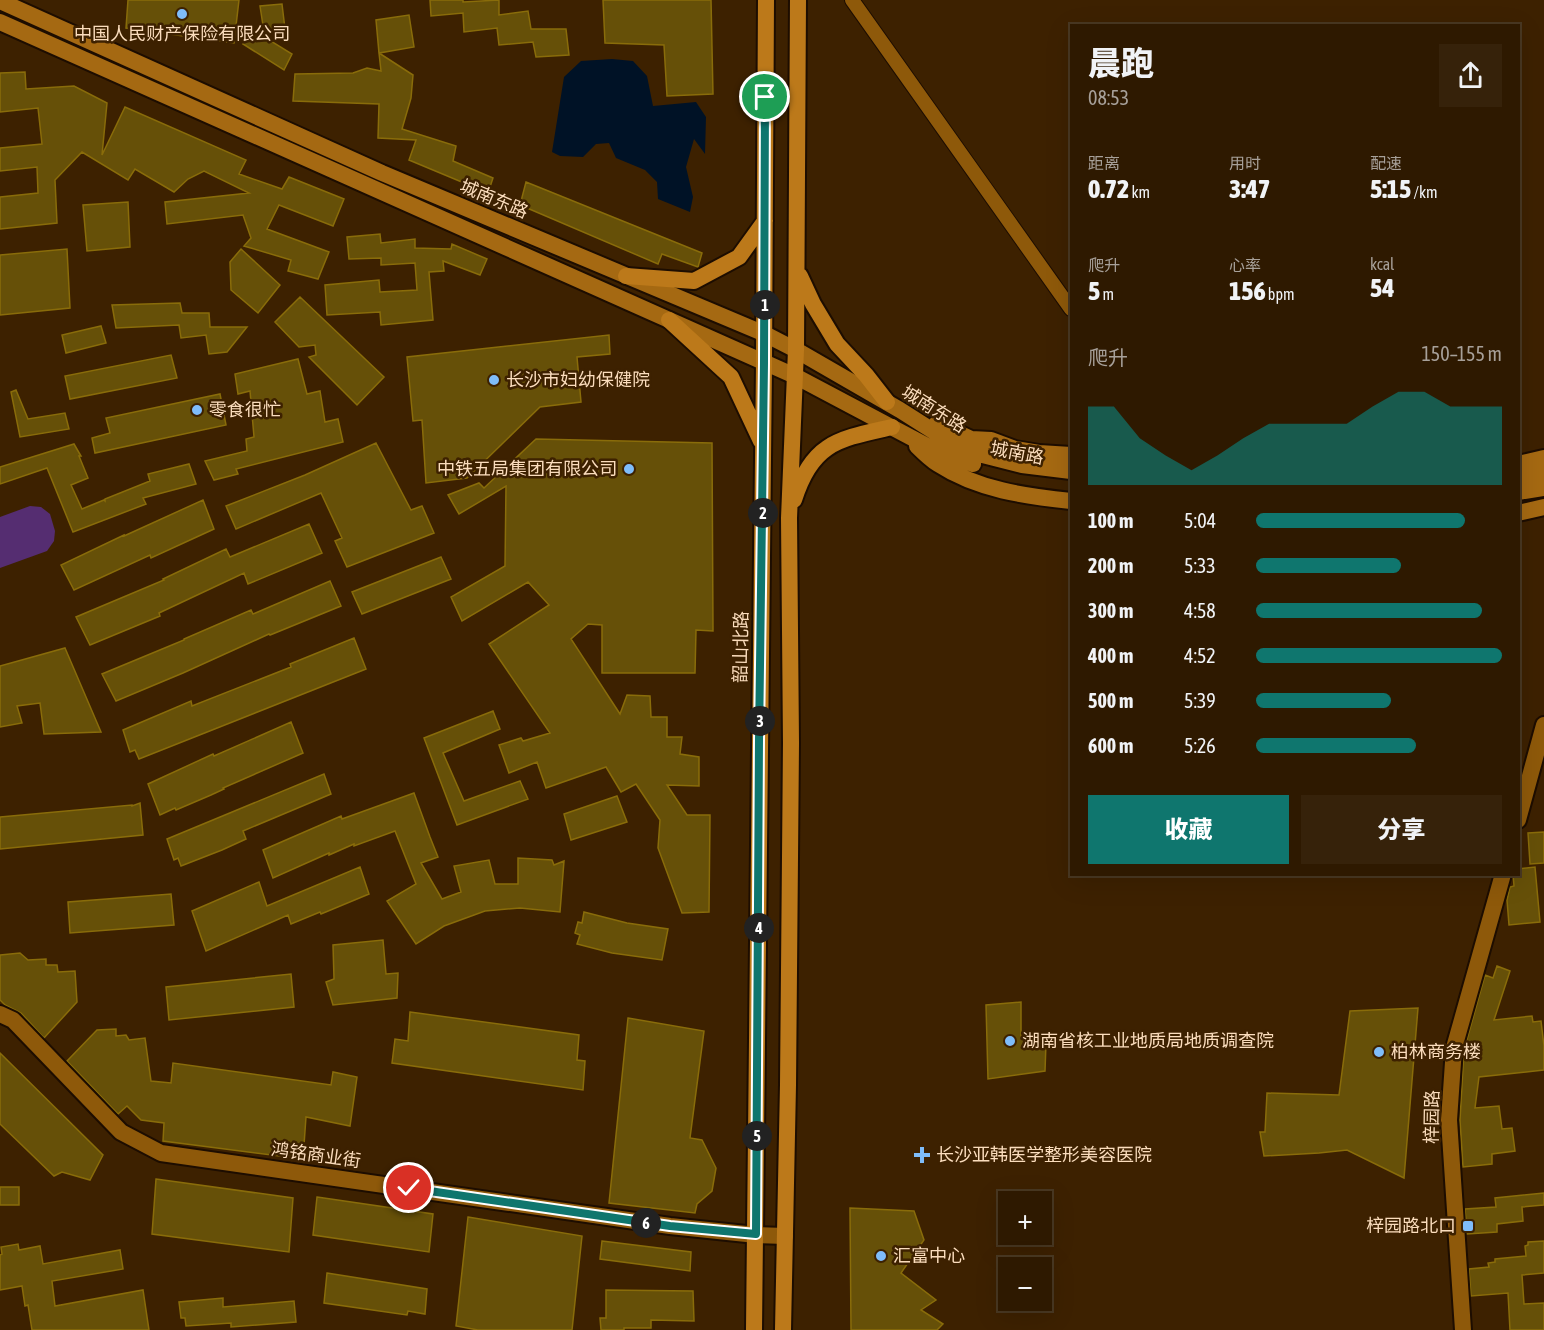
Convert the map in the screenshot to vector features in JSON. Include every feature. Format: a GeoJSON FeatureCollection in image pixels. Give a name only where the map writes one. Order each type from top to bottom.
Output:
{"type":"FeatureCollection","features":[{"type":"Feature","properties":{"kind":"main road","name":"韶山北路"},"geometry":{"type":"LineString","coordinates":[[754,1330],[764,448],[766,0]]}},
{"type":"Feature","properties":{"kind":"main road"},"geometry":{"type":"LineString","coordinates":[[783,1330],[789,1062],[791,743],[789,518],[796,350],[798,0]]}},
{"type":"Feature","properties":{"kind":"main road","name":"城南东路"},"geometry":{"type":"LineString","coordinates":[[0,2],[371,168],[765,334],[894,406],[960,454]]}},
{"type":"Feature","properties":{"kind":"main road","name":"城南东路"},"geometry":{"type":"LineString","coordinates":[[0,22],[795,376],[929,447],[960,454]]}},
{"type":"Feature","properties":{"kind":"main road"},"geometry":{"type":"LineString","coordinates":[[626,276],[694,281],[739,257],[765,221]]}},
{"type":"Feature","properties":{"kind":"main road"},"geometry":{"type":"LineString","coordinates":[[797,265],[813,304],[837,344],[894,406],[942,424],[971,439],[991,440],[1031,452],[1070,455]]}},
{"type":"Feature","properties":{"kind":"main road"},"geometry":{"type":"LineString","coordinates":[[669,320],[731,377],[764,448]]}},
{"type":"Feature","properties":{"kind":"main road"},"geometry":{"type":"LineString","coordinates":[[789,518],[799,484],[814,459],[825,449],[837,441],[895,429],[937,464],[967,480],[999,491],[1070,501]]}},
{"type":"Feature","properties":{"kind":"main road"},"geometry":{"type":"LineString","coordinates":[[960,454],[1070,471]]}},
{"type":"Feature","properties":{"kind":"main road","name":"城南路"},"geometry":{"type":"LineString","coordinates":[[960,454],[984,467],[1070,483]]}},
{"type":"Feature","properties":{"kind":"main road"},"geometry":{"type":"LineString","coordinates":[[1520,464],[1544,458]]}},
{"type":"Feature","properties":{"kind":"main road"},"geometry":{"type":"LineString","coordinates":[[1520,479],[1544,474]]}},
{"type":"Feature","properties":{"kind":"main road"},"geometry":{"type":"LineString","coordinates":[[1520,492],[1544,488]]}},
{"type":"Feature","properties":{"kind":"main road"},"geometry":{"type":"LineString","coordinates":[[1520,513],[1544,507]]}},
{"type":"Feature","properties":{"kind":"street"},"geometry":{"type":"LineString","coordinates":[[852,0],[1070,308]]}},
{"type":"Feature","properties":{"kind":"street"},"geometry":{"type":"LineString","coordinates":[[1520,813],[1544,725]]}},
{"type":"Feature","properties":{"kind":"street","name":"梓园路"},"geometry":{"type":"LineString","coordinates":[[1463,1330],[1449,1119],[1455,1048],[1502,876]]}},
{"type":"Feature","properties":{"kind":"street","name":"鸿铭商业街"},"geometry":{"type":"LineString","coordinates":[[0,1014],[13,1020],[120,1132],[161,1153],[670,1226],[785,1236]]}},
{"type":"Feature","properties":{"kind":"shaded area"},"geometry":{"type":"Polygon","coordinates":[[[30,506],[41,507],[50,514],[55,531],[54,541],[47,551],[0,568],[0,517],[30,506]]]}},
{"type":"Feature","properties":{"kind":"water"},"geometry":{"type":"Polygon","coordinates":[[[612,59],[633,61],[647,76],[653,106],[696,102],[706,117],[705,154],[694,139],[686,167],[693,197],[690,212],[658,199],[657,182],[645,170],[616,158],[609,143],[596,144],[583,157],[560,156],[552,152],[564,77],[581,61],[612,59]]]}},
{"type":"Feature","properties":{"kind":"building","name":"中国人民财产保险有限公司"},"geometry":{"type":"Polygon","coordinates":[[[128,0],[239,0],[234,43],[126,28],[128,0]]]}},
{"type":"Feature","properties":{"kind":"building"},"geometry":{"type":"Polygon","coordinates":[[[430,0],[463,0],[463,2],[499,0],[499,15],[528,11],[531,29],[566,29],[569,55],[536,57],[533,42],[499,45],[497,28],[464,32],[463,13],[431,16],[430,0]]]}},
{"type":"Feature","properties":{"kind":"building"},"geometry":{"type":"Polygon","coordinates":[[[603,0],[711,0],[713,94],[667,96],[664,45],[605,43],[603,0]]]}},
{"type":"Feature","properties":{"kind":"building"},"geometry":{"type":"Polygon","coordinates":[[[282,4],[285,29],[264,32],[260,6],[282,4]]]}},
{"type":"Feature","properties":{"kind":"building"},"geometry":{"type":"Polygon","coordinates":[[[409,15],[414,47],[379,53],[376,20],[409,15]]]}},
{"type":"Feature","properties":{"kind":"building"},"geometry":{"type":"Polygon","coordinates":[[[253,30],[292,54],[284,70],[243,44],[253,30]]]}},
{"type":"Feature","properties":{"kind":"building"},"geometry":{"type":"Polygon","coordinates":[[[379,53],[413,75],[411,98],[402,129],[456,146],[453,161],[493,178],[488,193],[409,160],[416,140],[378,138],[379,104],[293,101],[295,74],[353,73],[367,68],[381,71],[379,53]]]}},
{"type":"Feature","properties":{"kind":"building"},"geometry":{"type":"Polygon","coordinates":[[[25,72],[26,89],[74,86],[107,103],[102,155],[125,107],[246,160],[239,174],[282,189],[289,177],[344,199],[333,226],[279,205],[267,229],[329,252],[318,279],[288,271],[291,260],[244,246],[251,238],[243,215],[167,224],[165,202],[249,193],[204,171],[188,179],[174,192],[135,169],[128,180],[82,152],[55,180],[57,223],[0,229],[0,197],[38,193],[37,167],[0,171],[0,148],[42,144],[38,108],[0,112],[0,73],[25,72]]]}},
{"type":"Feature","properties":{"kind":"building"},"geometry":{"type":"Polygon","coordinates":[[[526,182],[702,253],[698,267],[662,254],[658,264],[520,205],[526,182]]]}},
{"type":"Feature","properties":{"kind":"building"},"geometry":{"type":"Polygon","coordinates":[[[128,202],[130,247],[87,251],[83,205],[128,202]]]}},
{"type":"Feature","properties":{"kind":"building"},"geometry":{"type":"Polygon","coordinates":[[[380,234],[381,243],[415,239],[415,248],[451,249],[452,244],[487,259],[480,275],[443,261],[444,271],[429,272],[433,320],[381,325],[380,312],[327,315],[325,285],[379,280],[380,292],[417,290],[415,263],[381,265],[381,258],[349,259],[347,237],[380,234]]]}},
{"type":"Feature","properties":{"kind":"building"},"geometry":{"type":"Polygon","coordinates":[[[67,249],[70,308],[0,315],[0,255],[67,249]]]}},
{"type":"Feature","properties":{"kind":"building"},"geometry":{"type":"Polygon","coordinates":[[[241,249],[280,285],[258,313],[231,290],[230,262],[241,249]]]}},
{"type":"Feature","properties":{"kind":"building"},"geometry":{"type":"Polygon","coordinates":[[[300,297],[384,377],[357,405],[309,357],[316,355],[315,345],[299,347],[275,322],[300,297]]]}},
{"type":"Feature","properties":{"kind":"building"},"geometry":{"type":"Polygon","coordinates":[[[180,303],[182,313],[209,313],[210,327],[247,327],[227,352],[209,354],[206,335],[181,338],[179,325],[116,328],[112,305],[180,303]]]}},
{"type":"Feature","properties":{"kind":"building"},"geometry":{"type":"Polygon","coordinates":[[[101,326],[106,343],[66,353],[62,335],[101,326]]]}},
{"type":"Feature","properties":{"kind":"building","name":"长沙市妇幼保健院"},"geometry":{"type":"Polygon","coordinates":[[[609,335],[610,354],[577,357],[581,402],[540,407],[467,478],[426,483],[422,420],[413,421],[407,357],[609,335]]]}},
{"type":"Feature","properties":{"kind":"building"},"geometry":{"type":"Polygon","coordinates":[[[171,355],[177,378],[70,399],[65,376],[171,355]]]}},
{"type":"Feature","properties":{"kind":"building"},"geometry":{"type":"Polygon","coordinates":[[[298,359],[307,394],[320,391],[325,422],[338,419],[343,442],[236,469],[238,474],[214,480],[205,461],[247,451],[246,439],[254,437],[250,391],[238,394],[235,374],[298,359]]]}},
{"type":"Feature","properties":{"kind":"building"},"geometry":{"type":"Polygon","coordinates":[[[16,390],[28,419],[65,413],[69,429],[20,437],[11,392],[16,390]]]}},
{"type":"Feature","properties":{"kind":"building"},"geometry":{"type":"Polygon","coordinates":[[[220,394],[226,425],[95,453],[92,438],[110,433],[106,418],[220,394]]]}},
{"type":"Feature","properties":{"kind":"building"},"geometry":{"type":"Polygon","coordinates":[[[536,439],[712,443],[713,631],[696,630],[695,673],[602,673],[602,625],[588,624],[571,639],[620,714],[627,695],[650,696],[651,717],[667,717],[667,737],[682,737],[680,754],[699,757],[699,786],[667,785],[687,815],[710,815],[709,912],[682,913],[658,848],[660,820],[636,784],[621,792],[606,767],[546,788],[537,762],[509,773],[499,745],[550,733],[489,644],[549,605],[528,582],[462,621],[451,597],[505,566],[506,486],[459,514],[448,495],[479,483],[484,488],[536,439]]]}},
{"type":"Feature","properties":{"kind":"building"},"geometry":{"type":"Polygon","coordinates":[[[376,443],[411,510],[422,506],[434,533],[347,567],[335,541],[342,538],[321,493],[236,529],[226,506],[305,475],[376,443]]]}},
{"type":"Feature","properties":{"kind":"building"},"geometry":{"type":"Polygon","coordinates":[[[74,444],[81,456],[79,456],[88,478],[71,485],[82,509],[150,481],[148,474],[189,464],[196,484],[143,498],[146,504],[73,532],[47,468],[0,484],[0,467],[74,444]]]}},
{"type":"Feature","properties":{"kind":"building"},"geometry":{"type":"Polygon","coordinates":[[[203,500],[214,529],[74,590],[61,565],[203,500]]]}},
{"type":"Feature","properties":{"kind":"building"},"geometry":{"type":"Polygon","coordinates":[[[309,524],[322,553],[248,584],[244,573],[159,613],[160,616],[90,645],[76,617],[164,580],[226,549],[230,557],[309,524]]]}},
{"type":"Feature","properties":{"kind":"building"},"geometry":{"type":"Polygon","coordinates":[[[441,557],[451,579],[362,614],[352,592],[441,557]]]}},
{"type":"Feature","properties":{"kind":"building"},"geometry":{"type":"Polygon","coordinates":[[[330,581],[341,606],[269,634],[116,701],[102,674],[251,610],[253,614],[330,581]]]}},
{"type":"Feature","properties":{"kind":"building"},"geometry":{"type":"Polygon","coordinates":[[[354,638],[366,669],[139,759],[135,750],[130,752],[123,730],[191,701],[192,706],[291,667],[290,664],[354,638]]]}},
{"type":"Feature","properties":{"kind":"building"},"geometry":{"type":"Polygon","coordinates":[[[65,648],[101,732],[44,734],[40,703],[17,706],[22,723],[0,727],[0,666],[65,648]]]}},
{"type":"Feature","properties":{"kind":"building"},"geometry":{"type":"Polygon","coordinates":[[[493,711],[500,729],[443,753],[464,801],[520,781],[528,799],[457,825],[424,738],[493,711]]]}},
{"type":"Feature","properties":{"kind":"building"},"geometry":{"type":"Polygon","coordinates":[[[291,722],[303,753],[211,795],[160,815],[148,784],[291,722]]]}},
{"type":"Feature","properties":{"kind":"building"},"geometry":{"type":"Polygon","coordinates":[[[324,774],[331,794],[243,831],[246,839],[222,850],[181,866],[178,858],[174,860],[167,839],[324,774]]]}},
{"type":"Feature","properties":{"kind":"building"},"geometry":{"type":"Polygon","coordinates":[[[414,793],[438,857],[421,863],[442,899],[461,892],[454,866],[489,860],[495,884],[518,884],[518,858],[552,860],[554,865],[564,861],[560,912],[520,908],[485,911],[444,926],[416,944],[387,901],[416,884],[395,831],[329,855],[329,853],[273,878],[263,850],[341,816],[342,819],[414,793]]]}},
{"type":"Feature","properties":{"kind":"building"},"geometry":{"type":"Polygon","coordinates":[[[617,796],[627,822],[571,840],[564,814],[617,796]]]}},
{"type":"Feature","properties":{"kind":"building"},"geometry":{"type":"Polygon","coordinates":[[[140,803],[143,835],[0,849],[0,817],[132,806],[140,803]]]}},
{"type":"Feature","properties":{"kind":"building"},"geometry":{"type":"Polygon","coordinates":[[[1544,832],[1544,863],[1530,864],[1528,833],[1544,832]]]}},
{"type":"Feature","properties":{"kind":"building"},"geometry":{"type":"Polygon","coordinates":[[[360,867],[369,894],[291,924],[288,915],[206,951],[192,911],[259,882],[267,906],[360,867]]]}},
{"type":"Feature","properties":{"kind":"building"},"geometry":{"type":"Polygon","coordinates":[[[1535,867],[1540,922],[1509,925],[1507,900],[1510,887],[1514,886],[1513,876],[1520,876],[1520,869],[1535,867]]]}},
{"type":"Feature","properties":{"kind":"building"},"geometry":{"type":"Polygon","coordinates":[[[171,894],[174,925],[70,933],[68,902],[171,894]]]}},
{"type":"Feature","properties":{"kind":"building"},"geometry":{"type":"Polygon","coordinates":[[[584,912],[627,923],[668,929],[662,960],[612,953],[577,944],[580,935],[575,933],[578,922],[582,923],[584,912]]]}},
{"type":"Feature","properties":{"kind":"building"},"geometry":{"type":"Polygon","coordinates":[[[383,940],[386,974],[398,973],[397,998],[333,1005],[326,982],[334,979],[333,945],[383,940]]]}},
{"type":"Feature","properties":{"kind":"building"},"geometry":{"type":"Polygon","coordinates":[[[20,953],[28,960],[46,959],[46,965],[57,965],[58,972],[75,971],[77,1002],[44,1038],[21,1013],[0,1000],[0,955],[20,953]]]}},
{"type":"Feature","properties":{"kind":"building"},"geometry":{"type":"Polygon","coordinates":[[[1497,966],[1510,971],[1494,1020],[1532,1016],[1533,1022],[1541,1021],[1544,1070],[1479,1077],[1475,1108],[1499,1106],[1502,1129],[1512,1128],[1515,1151],[1492,1154],[1492,1164],[1463,1167],[1460,1120],[1464,1050],[1485,975],[1493,978],[1497,966]]]}},
{"type":"Feature","properties":{"kind":"building"},"geometry":{"type":"Polygon","coordinates":[[[291,974],[294,1007],[169,1020],[166,987],[291,974]]]}},
{"type":"Feature","properties":{"kind":"building","name":"湖南省核工业地质局地质调查院"},"geometry":{"type":"Polygon","coordinates":[[[1021,1002],[1021,1038],[1046,1043],[1045,1071],[988,1079],[986,1005],[1021,1002]]]}},
{"type":"Feature","properties":{"kind":"building","name":"柏林商务楼"},"geometry":{"type":"Polygon","coordinates":[[[1418,1008],[1404,1178],[1347,1150],[1264,1156],[1260,1132],[1265,1132],[1267,1093],[1339,1095],[1350,1011],[1418,1008]]]}},
{"type":"Feature","properties":{"kind":"building"},"geometry":{"type":"Polygon","coordinates":[[[410,1012],[579,1035],[577,1060],[585,1061],[583,1090],[392,1063],[395,1039],[408,1041],[410,1012]]]}},
{"type":"Feature","properties":{"kind":"building"},"geometry":{"type":"Polygon","coordinates":[[[628,1018],[704,1031],[690,1138],[702,1140],[716,1168],[712,1191],[697,1204],[695,1213],[609,1203],[628,1018]]]}},
{"type":"Feature","properties":{"kind":"building"},"geometry":{"type":"Polygon","coordinates":[[[116,1029],[116,1036],[126,1035],[129,1040],[145,1038],[151,1081],[171,1083],[173,1063],[331,1085],[333,1072],[357,1077],[350,1126],[306,1117],[303,1159],[163,1141],[164,1123],[141,1120],[127,1106],[118,1114],[67,1061],[97,1030],[116,1029]]]}},
{"type":"Feature","properties":{"kind":"building"},"geometry":{"type":"Polygon","coordinates":[[[0,1053],[103,1155],[90,1180],[62,1172],[54,1176],[0,1124],[0,1053]]]}},
{"type":"Feature","properties":{"kind":"building"},"geometry":{"type":"Polygon","coordinates":[[[156,1179],[293,1198],[289,1252],[152,1234],[156,1179]]]}},
{"type":"Feature","properties":{"kind":"building"},"geometry":{"type":"Polygon","coordinates":[[[0,1187],[19,1187],[19,1205],[0,1205],[0,1187]]]}},
{"type":"Feature","properties":{"kind":"building"},"geometry":{"type":"Polygon","coordinates":[[[1544,1193],[1544,1205],[1522,1207],[1523,1221],[1497,1224],[1497,1232],[1467,1234],[1465,1209],[1496,1207],[1495,1198],[1544,1193]]]}},
{"type":"Feature","properties":{"kind":"building"},"geometry":{"type":"Polygon","coordinates":[[[317,1197],[433,1214],[429,1252],[313,1235],[317,1197]]]}},
{"type":"Feature","properties":{"kind":"building","name":"汇富中心"},"geometry":{"type":"Polygon","coordinates":[[[850,1208],[914,1211],[924,1240],[901,1273],[936,1300],[921,1310],[943,1324],[937,1330],[851,1330],[850,1208]]]}},
{"type":"Feature","properties":{"kind":"building"},"geometry":{"type":"Polygon","coordinates":[[[468,1217],[582,1236],[572,1330],[478,1330],[456,1326],[468,1217]]]}},
{"type":"Feature","properties":{"kind":"building"},"geometry":{"type":"Polygon","coordinates":[[[602,1241],[691,1252],[690,1271],[600,1259],[602,1241]]]}},
{"type":"Feature","properties":{"kind":"building"},"geometry":{"type":"Polygon","coordinates":[[[1544,1241],[1544,1273],[1522,1275],[1524,1304],[1544,1303],[1544,1330],[1510,1330],[1508,1293],[1471,1296],[1469,1269],[1489,1267],[1488,1263],[1495,1262],[1495,1259],[1526,1256],[1525,1246],[1528,1242],[1544,1241]]]}},
{"type":"Feature","properties":{"kind":"building"},"geometry":{"type":"Polygon","coordinates":[[[18,1244],[19,1250],[40,1246],[43,1264],[120,1250],[123,1269],[52,1281],[55,1306],[143,1290],[149,1330],[32,1330],[22,1286],[0,1290],[1,1247],[18,1244]]]}},
{"type":"Feature","properties":{"kind":"building"},"geometry":{"type":"Polygon","coordinates":[[[327,1273],[427,1289],[425,1314],[408,1311],[407,1315],[324,1303],[327,1273]]]}},
{"type":"Feature","properties":{"kind":"building"},"geometry":{"type":"Polygon","coordinates":[[[606,1290],[693,1291],[694,1321],[651,1320],[651,1328],[601,1330],[600,1318],[606,1318],[606,1290]]]}},
{"type":"Feature","properties":{"kind":"building"},"geometry":{"type":"Polygon","coordinates":[[[223,1298],[223,1307],[294,1301],[296,1322],[231,1327],[231,1323],[186,1326],[185,1318],[181,1318],[179,1302],[223,1298]]]}},
{"type":"Feature","properties":{"kind":"place","name":"中国人民财产保险有限公司"},"geometry":{"type":"Point","coordinates":[182,14]}},
{"type":"Feature","properties":{"kind":"place","name":"长沙市妇幼保健院"},"geometry":{"type":"Point","coordinates":[494,380]}},
{"type":"Feature","properties":{"kind":"place","name":"零食很忙"},"geometry":{"type":"Point","coordinates":[197,410]}},
{"type":"Feature","properties":{"kind":"place","name":"中铁五局集团有限公司"},"geometry":{"type":"Point","coordinates":[629,469]}},
{"type":"Feature","properties":{"kind":"place","name":"湖南省核工业地质局地质调查院"},"geometry":{"type":"Point","coordinates":[1010,1041]}},
{"type":"Feature","properties":{"kind":"place","name":"柏林商务楼"},"geometry":{"type":"Point","coordinates":[1379,1052]}},
{"type":"Feature","properties":{"kind":"place","name":"长沙亚韩医学整形美容医院"},"geometry":{"type":"Point","coordinates":[922,1155]}},
{"type":"Feature","properties":{"kind":"place","name":"梓园路北口"},"geometry":{"type":"Point","coordinates":[1468,1226]}},
{"type":"Feature","properties":{"kind":"place","name":"汇富中心"},"geometry":{"type":"Point","coordinates":[881,1256]}},
{"type":"Feature","properties":{"kind":"route"},"geometry":{"type":"LineString","coordinates":[[409,1188],[670,1226],[756,1234],[765,97]]}}]}
